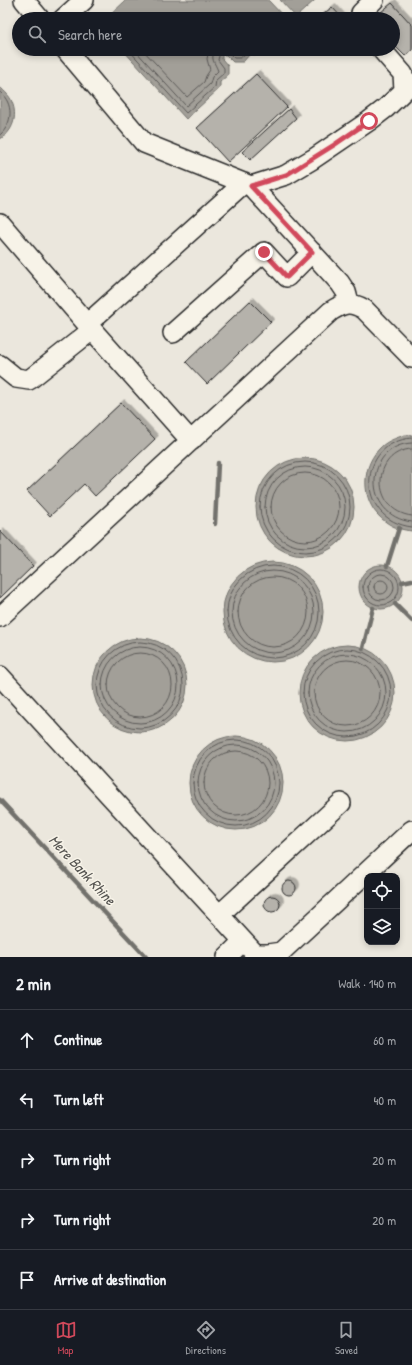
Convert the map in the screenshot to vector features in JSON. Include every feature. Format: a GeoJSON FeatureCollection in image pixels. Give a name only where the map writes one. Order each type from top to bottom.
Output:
{"type":"FeatureCollection","features":[{"type":"Feature","properties":{"kind":"lane"},"geometry":{"type":"LineString","coordinates":[[24,0],[34,12]]}},
{"type":"Feature","properties":{"kind":"lane"},"geometry":{"type":"LineString","coordinates":[[71,12],[84,0]]}},
{"type":"Feature","properties":{"kind":"lane"},"geometry":{"type":"LineString","coordinates":[[362,12],[374,0]]}},
{"type":"Feature","properties":{"kind":"lane"},"geometry":{"type":"LineString","coordinates":[[71,56],[144,142],[247,184],[340,283],[346,292],[349,303]]}},
{"type":"Feature","properties":{"kind":"lane"},"geometry":{"type":"LineString","coordinates":[[0,365],[16,378],[29,380],[247,184],[286,175],[313,159],[386,108],[408,86],[403,74],[388,56]]}},
{"type":"Feature","properties":{"kind":"lane"},"geometry":{"type":"LineString","coordinates":[[0,223],[89,327],[190,441]]}},
{"type":"Feature","properties":{"kind":"lane"},"geometry":{"type":"LineString","coordinates":[[173,333],[264,252],[287,277],[312,252]]}},
{"type":"Feature","properties":{"kind":"lane"},"geometry":{"type":"LineString","coordinates":[[0,617],[330,311],[349,303],[364,309],[412,358]]}},
{"type":"Feature","properties":{"kind":"lane"},"geometry":{"type":"LineString","coordinates":[[0,676],[252,951]]}},
{"type":"Feature","properties":{"kind":"lane"},"geometry":{"type":"LineString","coordinates":[[219,915],[341,803]]}},
{"type":"Feature","properties":{"kind":"lane"},"geometry":{"type":"LineString","coordinates":[[227,957],[252,951],[268,954],[281,952],[412,830]]}},
{"type":"Feature","properties":{"kind":"water"},"geometry":{"type":"Polygon","coordinates":[[[126,0],[268,0],[279,12],[113,12],[126,0]]]}},
{"type":"Feature","properties":{"kind":"water"},"geometry":{"type":"Polygon","coordinates":[[[280,0],[315,0],[302,12],[291,12],[280,0]]]}},
{"type":"Feature","properties":{"kind":"water"},"geometry":{"type":"Polygon","coordinates":[[[128,56],[222,56],[222,59],[228,66],[228,75],[220,82],[220,88],[186,119],[128,56]]]}},
{"type":"Feature","properties":{"kind":"water"},"geometry":{"type":"Polygon","coordinates":[[[227,56],[248,56],[243,62],[233,62],[227,56]]]}},
{"type":"Feature","properties":{"kind":"water"},"geometry":{"type":"Polygon","coordinates":[[[0,87],[12,102],[14,107],[14,118],[11,128],[0,139],[0,87]]]}},
{"type":"Feature","properties":{"kind":"water"},"geometry":{"type":"Polygon","coordinates":[[[405,435],[412,435],[412,531],[392,526],[378,515],[372,507],[366,487],[368,467],[379,449],[391,440],[405,435]]]}},
{"type":"Feature","properties":{"kind":"water"},"geometry":{"type":"Polygon","coordinates":[[[305,458],[324,461],[340,472],[351,488],[354,507],[351,526],[340,542],[324,553],[305,556],[286,553],[270,542],[259,526],[256,507],[259,488],[270,472],[286,461],[305,458]]]}},
{"type":"Feature","properties":{"kind":"water"},"geometry":{"type":"Polygon","coordinates":[[[273,562],[292,566],[308,577],[319,593],[323,612],[319,631],[308,647],[292,658],[273,662],[254,658],[238,647],[227,631],[223,612],[227,593],[238,577],[254,566],[273,562]]]}},
{"type":"Feature","properties":{"kind":"water"},"geometry":{"type":"Polygon","coordinates":[[[377,565],[385,565],[397,571],[403,583],[403,591],[397,603],[385,609],[377,609],[365,603],[359,591],[359,583],[365,571],[377,565]]]}},
{"type":"Feature","properties":{"kind":"water"},"geometry":{"type":"Polygon","coordinates":[[[140,638],[158,642],[173,652],[183,667],[187,685],[183,703],[173,718],[158,728],[140,732],[122,728],[107,718],[97,703],[93,685],[97,667],[107,652],[122,642],[140,638]]]}},
{"type":"Feature","properties":{"kind":"water"},"geometry":{"type":"Polygon","coordinates":[[[347,645],[365,649],[374,653],[381,659],[387,666],[391,675],[395,693],[391,711],[387,720],[381,727],[374,733],[365,737],[347,741],[329,737],[320,733],[313,727],[307,720],[303,711],[299,693],[303,675],[307,666],[313,659],[320,653],[329,649],[347,645]]]}},
{"type":"Feature","properties":{"kind":"water"},"geometry":{"type":"Polygon","coordinates":[[[236,736],[254,739],[269,750],[280,765],[283,783],[280,801],[269,816],[254,827],[236,830],[218,827],[203,816],[192,801],[189,783],[192,765],[203,750],[218,739],[236,736]]]}},
{"type":"Feature","properties":{"kind":"building"},"geometry":{"type":"Polygon","coordinates":[[[392,3],[412,25],[412,50],[405,56],[400,51],[400,12],[381,12],[392,3]]]}},
{"type":"Feature","properties":{"kind":"building"},"geometry":{"type":"Polygon","coordinates":[[[332,7],[337,12],[326,12],[332,7]]]}},
{"type":"Feature","properties":{"kind":"building"},"geometry":{"type":"Polygon","coordinates":[[[256,74],[287,107],[228,162],[197,128],[256,74]]]}},
{"type":"Feature","properties":{"kind":"building"},"geometry":{"type":"Polygon","coordinates":[[[289,109],[296,118],[250,160],[242,152],[289,109]]]}},
{"type":"Feature","properties":{"kind":"building"},"geometry":{"type":"Polygon","coordinates":[[[250,301],[271,322],[207,384],[186,362],[250,301]]]}},
{"type":"Feature","properties":{"kind":"building"},"geometry":{"type":"Polygon","coordinates":[[[121,403],[155,439],[95,496],[84,484],[50,516],[27,491],[121,403]]]}},
{"type":"Feature","properties":{"kind":"building"},"geometry":{"type":"Polygon","coordinates":[[[0,531],[33,566],[0,598],[0,531]]]}},
{"type":"Feature","properties":{"kind":"building"},"geometry":{"type":"Polygon","coordinates":[[[286,881],[292,881],[296,885],[296,891],[292,895],[286,895],[282,891],[282,885],[286,881]]]}},
{"type":"Feature","properties":{"kind":"building"},"geometry":{"type":"Polygon","coordinates":[[[272,896],[279,901],[280,904],[275,911],[272,912],[265,907],[264,904],[269,897],[272,896]]]}},
{"type":"Feature","properties":{"kind":"waterway"},"geometry":{"type":"LineString","coordinates":[[215,524],[218,463]]}},
{"type":"Feature","properties":{"kind":"waterway"},"geometry":{"type":"LineString","coordinates":[[387,566],[399,528]]}},
{"type":"Feature","properties":{"kind":"waterway"},"geometry":{"type":"LineString","coordinates":[[402,582],[412,580]]}},
{"type":"Feature","properties":{"kind":"waterway"},"geometry":{"type":"LineString","coordinates":[[395,604],[412,621]]}},
{"type":"Feature","properties":{"kind":"waterway"},"geometry":{"type":"LineString","coordinates":[[363,648],[373,608]]}},
{"type":"Feature","properties":{"kind":"waterway","name":"Mere Bank Rhine"},"geometry":{"type":"LineString","coordinates":[[0,800],[146,957]]}},
{"type":"Feature","properties":{"kind":"route"},"geometry":{"type":"LineString","coordinates":[[264,252],[287,277],[312,252],[251,186],[286,175],[313,159],[369,121]]}}]}
